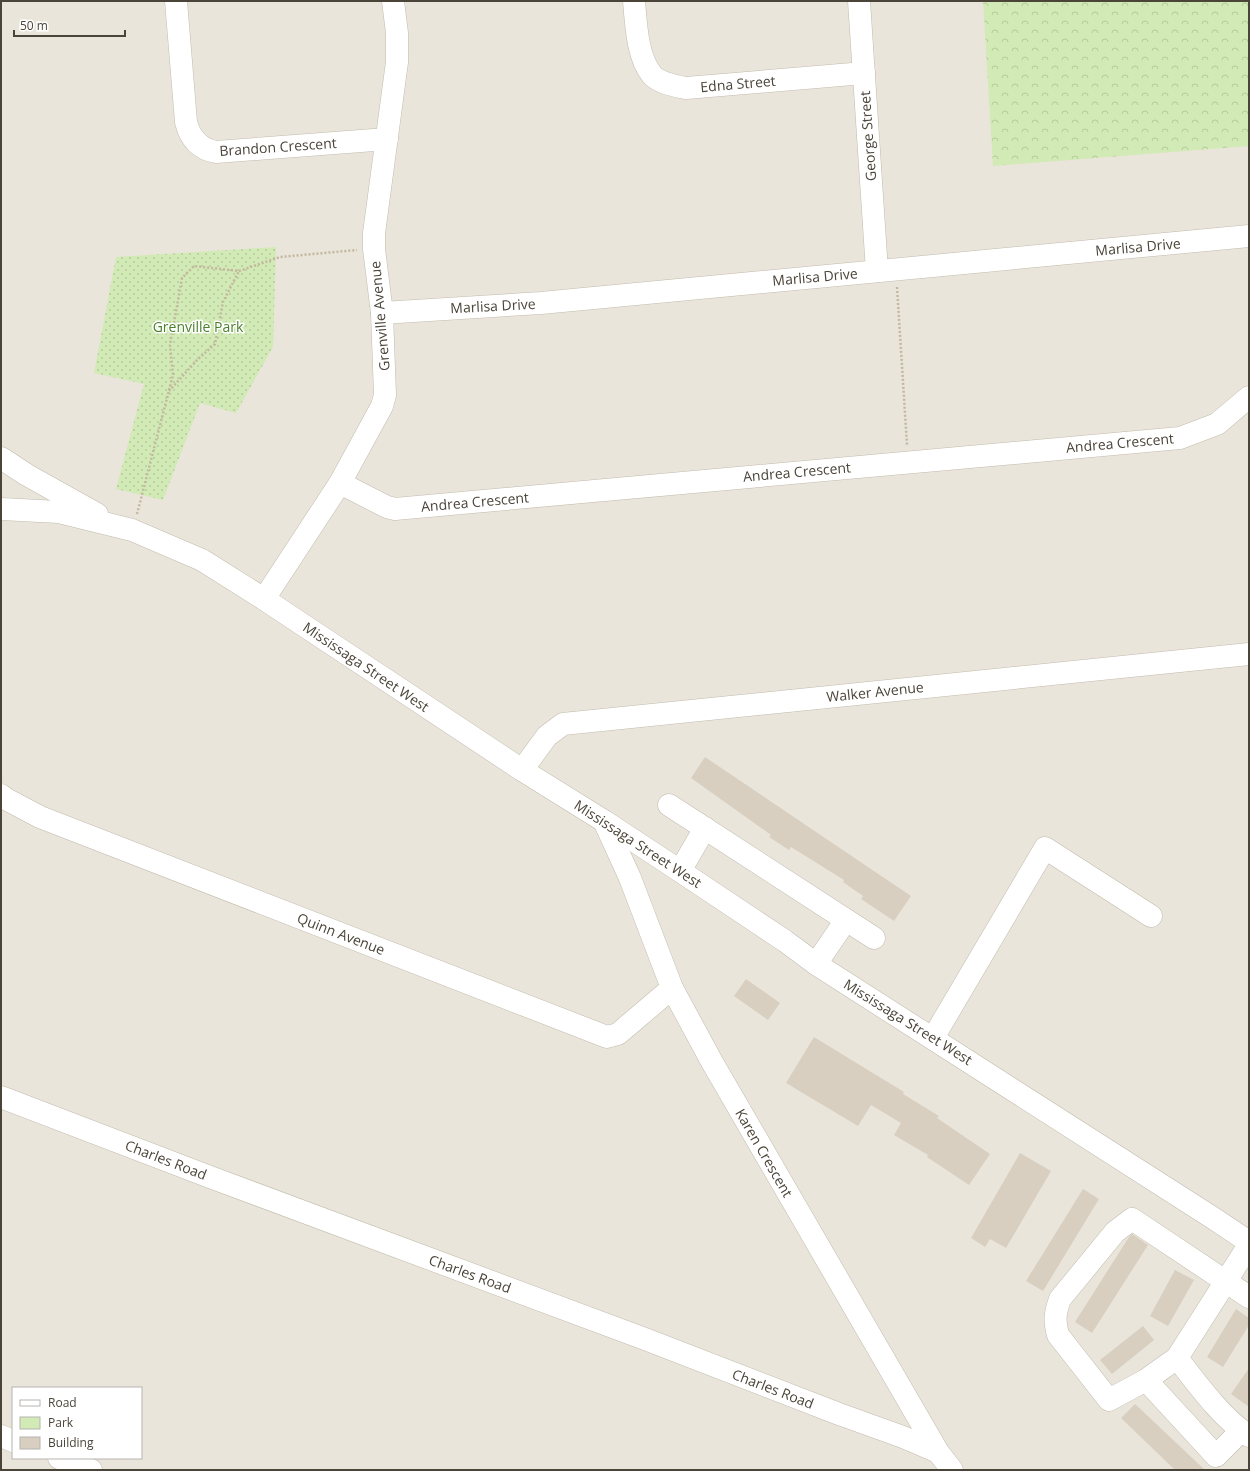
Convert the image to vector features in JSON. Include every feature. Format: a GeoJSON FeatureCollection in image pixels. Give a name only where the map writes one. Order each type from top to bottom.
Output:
{"type":"FeatureCollection","features":[{"type":"Feature","properties":{"kind":"street","name":"Brandon Crescent"},"geometry":{"type":"LineString","coordinates":[[176,1],[186,122],[189,133],[194,141],[205,148],[216,152],[387,139]]}},
{"type":"Feature","properties":{"kind":"street","name":"Grenville Avenue"},"geometry":{"type":"LineString","coordinates":[[264,599],[340,483],[382,406],[385,394],[382,313],[374,248],[374,233],[397,62],[397,34],[394,1]]}},
{"type":"Feature","properties":{"kind":"street","name":"Edna Street"},"geometry":{"type":"LineString","coordinates":[[634,1],[638,41],[644,60],[652,76],[668,84],[686,88],[864,73]]}},
{"type":"Feature","properties":{"kind":"street","name":"George Street"},"geometry":{"type":"LineString","coordinates":[[859,1],[864,73],[886,270]]}},
{"type":"Feature","properties":{"kind":"street","name":"Marlisa Drive"},"geometry":{"type":"LineString","coordinates":[[382,313],[541,303],[1249,236]]}},
{"type":"Feature","properties":{"kind":"street","name":"Andrea Crescent"},"geometry":{"type":"LineString","coordinates":[[340,483],[387,507],[395,509],[1180,438],[1216,424],[1249,397]]}},
{"type":"Feature","properties":{"kind":"street"},"geometry":{"type":"LineString","coordinates":[[1,458],[27,476],[126,528]]}},
{"type":"Feature","properties":{"kind":"street","name":"Mississaga Street West"},"geometry":{"type":"LineString","coordinates":[[1,509],[59,512],[126,528],[202,560],[264,599],[522,770],[680,871],[785,941],[816,964],[1213,1218],[1249,1244]]}},
{"type":"Feature","properties":{"kind":"street","name":"Walker Avenue"},"geometry":{"type":"LineString","coordinates":[[522,770],[547,736],[563,724],[1249,654]]}},
{"type":"Feature","properties":{"kind":"street","name":"Quinn Avenue"},"geometry":{"type":"LineString","coordinates":[[1,795],[40,818],[607,1037],[618,1034],[672,988]]}},
{"type":"Feature","properties":{"kind":"street"},"geometry":{"type":"LineString","coordinates":[[669,805],[874,938]]}},
{"type":"Feature","properties":{"kind":"street","name":"Karen Crescent"},"geometry":{"type":"LineString","coordinates":[[604,821],[630,878],[672,988],[712,1062],[938,1452],[952,1470]]}},
{"type":"Feature","properties":{"kind":"street"},"geometry":{"type":"LineString","coordinates":[[680,871],[704,828]]}},
{"type":"Feature","properties":{"kind":"street"},"geometry":{"type":"LineString","coordinates":[[933,1038],[1045,848],[1150,916]]}},
{"type":"Feature","properties":{"kind":"street"},"geometry":{"type":"LineString","coordinates":[[816,964],[846,920]]}},
{"type":"Feature","properties":{"kind":"street","name":"Charles Road"},"geometry":{"type":"LineString","coordinates":[[1,1096],[210,1177],[645,1339],[839,1414],[902,1436],[938,1452]]}},
{"type":"Feature","properties":{"kind":"street"},"geometry":{"type":"LineString","coordinates":[[1249,1244],[1226,1282],[1177,1358],[1146,1380],[1109,1400],[1058,1334],[1054,1323],[1060,1300],[1115,1232],[1132,1219],[1226,1282],[1249,1297]]}},
{"type":"Feature","properties":{"kind":"street"},"geometry":{"type":"LineString","coordinates":[[1146,1380],[1216,1456],[1245,1433],[1209,1398],[1177,1358]]}},
{"type":"Feature","properties":{"kind":"street"},"geometry":{"type":"LineString","coordinates":[[1,1436],[12,1441]]}},
{"type":"Feature","properties":{"kind":"street"},"geometry":{"type":"LineString","coordinates":[[62,1459],[91,1470]]}},
{"type":"Feature","properties":{"kind":"path"},"geometry":{"type":"LineString","coordinates":[[126,528],[173,376],[170,345],[182,278],[194,266],[239,271],[280,257],[374,248]]}},
{"type":"Feature","properties":{"kind":"path"},"geometry":{"type":"LineString","coordinates":[[886,270],[908,462]]}},
{"type":"Feature","properties":{"kind":"path"},"geometry":{"type":"LineString","coordinates":[[168,392],[198,359],[216,344],[223,302],[239,271]]}},
{"type":"Feature","properties":{"kind":"shaded area"},"geometry":{"type":"Polygon","coordinates":[[[1,1],[1249,1],[1249,1470],[1,1470],[1,1]]]}},
{"type":"Feature","properties":{"kind":"green space"},"geometry":{"type":"Polygon","coordinates":[[[983,1],[1249,1],[1249,146],[993,166],[983,1]]]}},
{"type":"Feature","properties":{"kind":"green space","name":"Grenville Park"},"geometry":{"type":"Polygon","coordinates":[[[276,247],[273,347],[236,413],[200,403],[163,500],[116,489],[144,384],[94,373],[116,257],[276,247]]]}},
{"type":"Feature","properties":{"kind":"building"},"geometry":{"type":"Polygon","coordinates":[[[705,757],[911,896],[894,921],[861,899],[863,896],[843,882],[844,880],[791,847],[789,850],[769,837],[771,835],[691,778],[705,757]]]}},
{"type":"Feature","properties":{"kind":"building"},"geometry":{"type":"Polygon","coordinates":[[[746,979],[780,1003],[768,1020],[734,996],[746,979]]]}},
{"type":"Feature","properties":{"kind":"building"},"geometry":{"type":"Polygon","coordinates":[[[814,1037],[904,1092],[903,1094],[939,1116],[937,1118],[990,1154],[969,1185],[927,1157],[928,1155],[894,1135],[901,1123],[871,1105],[858,1126],[786,1083],[814,1037]]]}},
{"type":"Feature","properties":{"kind":"building"},"geometry":{"type":"Polygon","coordinates":[[[1020,1153],[1051,1171],[1006,1248],[990,1239],[985,1247],[971,1238],[1020,1153]]]}},
{"type":"Feature","properties":{"kind":"building"},"geometry":{"type":"Polygon","coordinates":[[[1083,1189],[1099,1199],[1043,1291],[1026,1281],[1083,1189]]]}},
{"type":"Feature","properties":{"kind":"building"},"geometry":{"type":"Polygon","coordinates":[[[1132,1234],[1148,1245],[1092,1333],[1075,1322],[1132,1234]]]}},
{"type":"Feature","properties":{"kind":"building"},"geometry":{"type":"Polygon","coordinates":[[[1175,1270],[1194,1280],[1168,1326],[1150,1316],[1175,1270]]]}},
{"type":"Feature","properties":{"kind":"building"},"geometry":{"type":"Polygon","coordinates":[[[1236,1309],[1249,1318],[1249,1325],[1223,1367],[1207,1357],[1236,1309]]]}},
{"type":"Feature","properties":{"kind":"building"},"geometry":{"type":"Polygon","coordinates":[[[1143,1326],[1154,1340],[1112,1374],[1100,1360],[1143,1326]]]}},
{"type":"Feature","properties":{"kind":"building"},"geometry":{"type":"Polygon","coordinates":[[[1249,1368],[1249,1407],[1231,1394],[1249,1368]]]}},
{"type":"Feature","properties":{"kind":"building"},"geometry":{"type":"Polygon","coordinates":[[[1135,1404],[1205,1470],[1175,1470],[1121,1418],[1135,1404]]]}}]}
